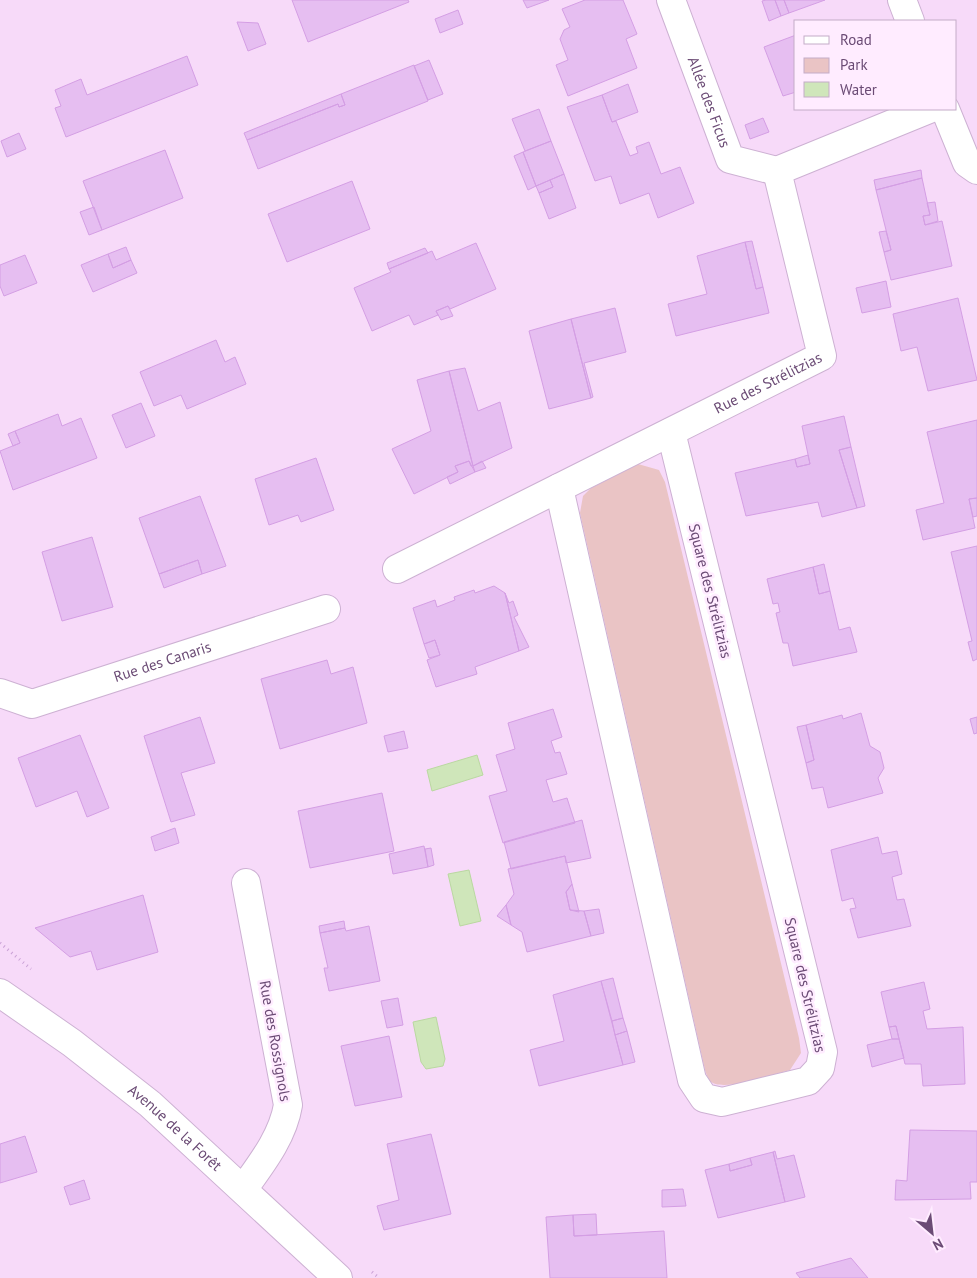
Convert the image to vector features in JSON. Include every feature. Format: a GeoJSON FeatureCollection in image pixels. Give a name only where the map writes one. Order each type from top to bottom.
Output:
{"type":"FeatureCollection","features":[{"type":"Feature","properties":{"kind":"street","name":"Allée des Ficus"},"geometry":{"type":"LineString","coordinates":[[671,0],[730,159],[777,172]]}},
{"type":"Feature","properties":{"kind":"street"},"geometry":{"type":"LineString","coordinates":[[902,0],[910,20]]}},
{"type":"Feature","properties":{"kind":"street"},"geometry":{"type":"LineString","coordinates":[[777,172],[927,110]]}},
{"type":"Feature","properties":{"kind":"street"},"geometry":{"type":"LineString","coordinates":[[945,110],[966,163],[977,170]]}},
{"type":"Feature","properties":{"kind":"street","name":"Rue des Strélitzias"},"geometry":{"type":"LineString","coordinates":[[397,569],[822,356],[777,172]]}},
{"type":"Feature","properties":{"kind":"street","name":"Square des Strélitzias"},"geometry":{"type":"LineString","coordinates":[[559,488],[692,1080],[704,1098],[722,1102],[808,1081],[820,1068],[823,1052],[671,432]]}},
{"type":"Feature","properties":{"kind":"street","name":"Rue des Canaris"},"geometry":{"type":"LineString","coordinates":[[0,693],[32,704],[326,609]]}},
{"type":"Feature","properties":{"kind":"street","name":"Rue des Rossignols"},"geometry":{"type":"LineString","coordinates":[[244,1188],[270,1150],[286,1119],[288,1105],[246,883]]}},
{"type":"Feature","properties":{"kind":"street","name":"Avenue de la Forêt"},"geometry":{"type":"LineString","coordinates":[[0,993],[72,1044],[150,1104],[244,1188],[338,1278]]}},
{"type":"Feature","properties":{"kind":"shaded area"},"geometry":{"type":"Polygon","coordinates":[[[0,0],[977,0],[977,1278],[0,1278],[0,0]]]}},
{"type":"Feature","properties":{"kind":"green space"},"geometry":{"type":"Polygon","coordinates":[[[638,464],[659,470],[665,482],[799,1038],[801,1053],[790,1070],[736,1084],[716,1084],[709,1080],[705,1070],[580,513],[583,496],[591,488],[638,464]]]}},
{"type":"Feature","properties":{"kind":"water"},"geometry":{"type":"Polygon","coordinates":[[[477,755],[483,775],[432,791],[427,770],[477,755]]]}},
{"type":"Feature","properties":{"kind":"water"},"geometry":{"type":"Polygon","coordinates":[[[469,870],[481,921],[460,926],[448,874],[469,870]]]}},
{"type":"Feature","properties":{"kind":"water"},"geometry":{"type":"Polygon","coordinates":[[[436,1017],[445,1059],[443,1066],[426,1069],[421,1062],[413,1022],[436,1017]]]}},
{"type":"Feature","properties":{"kind":"building"},"geometry":{"type":"Polygon","coordinates":[[[292,0],[408,0],[409,2],[308,42],[292,0]]]}},
{"type":"Feature","properties":{"kind":"building"},"geometry":{"type":"Polygon","coordinates":[[[523,0],[549,0],[527,8],[523,0]]]}},
{"type":"Feature","properties":{"kind":"building"},"geometry":{"type":"Polygon","coordinates":[[[585,0],[623,0],[637,34],[626,39],[637,68],[568,96],[556,65],[568,60],[560,39],[564,30],[570,27],[562,9],[585,0]]]}},
{"type":"Feature","properties":{"kind":"building"},"geometry":{"type":"Polygon","coordinates":[[[775,0],[781,16],[769,21],[762,1],[775,0]]]}},
{"type":"Feature","properties":{"kind":"building"},"geometry":{"type":"Polygon","coordinates":[[[775,0],[784,0],[789,13],[781,16],[775,0]]]}},
{"type":"Feature","properties":{"kind":"building"},"geometry":{"type":"Polygon","coordinates":[[[784,0],[825,0],[789,13],[784,0]]]}},
{"type":"Feature","properties":{"kind":"building"},"geometry":{"type":"Polygon","coordinates":[[[458,10],[463,24],[440,33],[435,19],[458,10]]]}},
{"type":"Feature","properties":{"kind":"building"},"geometry":{"type":"Polygon","coordinates":[[[237,22],[258,23],[266,44],[248,51],[237,22]]]}},
{"type":"Feature","properties":{"kind":"building"},"geometry":{"type":"Polygon","coordinates":[[[794,36],[794,93],[783,96],[764,47],[794,36]]]}},
{"type":"Feature","properties":{"kind":"building"},"geometry":{"type":"Polygon","coordinates":[[[187,56],[198,85],[66,137],[55,108],[61,106],[55,90],[81,79],[87,95],[187,56]]]}},
{"type":"Feature","properties":{"kind":"building"},"geometry":{"type":"Polygon","coordinates":[[[429,60],[443,94],[428,100],[414,66],[429,60]]]}},
{"type":"Feature","properties":{"kind":"building"},"geometry":{"type":"Polygon","coordinates":[[[414,65],[428,101],[258,169],[247,140],[338,104],[339,107],[345,105],[341,94],[414,65]]]}},
{"type":"Feature","properties":{"kind":"building"},"geometry":{"type":"Polygon","coordinates":[[[628,84],[638,112],[612,122],[602,95],[628,84]]]}},
{"type":"Feature","properties":{"kind":"building"},"geometry":{"type":"Polygon","coordinates":[[[341,94],[345,105],[339,107],[338,104],[247,140],[244,133],[341,94]]]}},
{"type":"Feature","properties":{"kind":"building"},"geometry":{"type":"Polygon","coordinates":[[[602,95],[612,122],[616,121],[630,156],[638,153],[636,147],[649,142],[661,174],[680,167],[694,203],[658,218],[649,193],[620,204],[611,176],[595,181],[567,107],[602,95]]]}},
{"type":"Feature","properties":{"kind":"building"},"geometry":{"type":"Polygon","coordinates":[[[539,109],[551,141],[525,151],[512,119],[539,109]]]}},
{"type":"Feature","properties":{"kind":"building"},"geometry":{"type":"Polygon","coordinates":[[[763,118],[769,132],[750,139],[745,125],[763,118]]]}},
{"type":"Feature","properties":{"kind":"building"},"geometry":{"type":"Polygon","coordinates":[[[19,133],[26,149],[7,157],[1,141],[19,133]]]}},
{"type":"Feature","properties":{"kind":"building"},"geometry":{"type":"Polygon","coordinates":[[[551,141],[564,174],[536,186],[523,152],[551,141]]]}},
{"type":"Feature","properties":{"kind":"building"},"geometry":{"type":"Polygon","coordinates":[[[165,150],[183,198],[102,230],[83,181],[165,150]]]}},
{"type":"Feature","properties":{"kind":"building"},"geometry":{"type":"Polygon","coordinates":[[[523,152],[536,186],[528,190],[514,156],[523,152]]]}},
{"type":"Feature","properties":{"kind":"building"},"geometry":{"type":"Polygon","coordinates":[[[921,170],[922,178],[876,190],[874,180],[921,170]]]}},
{"type":"Feature","properties":{"kind":"building"},"geometry":{"type":"Polygon","coordinates":[[[564,174],[576,208],[549,219],[539,193],[553,187],[550,180],[564,174]]]}},
{"type":"Feature","properties":{"kind":"building"},"geometry":{"type":"Polygon","coordinates":[[[922,178],[930,215],[923,216],[925,225],[942,221],[952,266],[891,280],[884,252],[891,250],[876,190],[922,178]]]}},
{"type":"Feature","properties":{"kind":"building"},"geometry":{"type":"Polygon","coordinates":[[[550,180],[553,187],[539,193],[536,186],[550,180]]]}},
{"type":"Feature","properties":{"kind":"building"},"geometry":{"type":"Polygon","coordinates":[[[352,181],[370,229],[287,262],[268,214],[352,181]]]}},
{"type":"Feature","properties":{"kind":"building"},"geometry":{"type":"Polygon","coordinates":[[[935,202],[938,221],[925,225],[923,216],[930,215],[927,203],[935,202]]]}},
{"type":"Feature","properties":{"kind":"building"},"geometry":{"type":"Polygon","coordinates":[[[94,207],[102,230],[89,235],[80,212],[94,207]]]}},
{"type":"Feature","properties":{"kind":"building"},"geometry":{"type":"Polygon","coordinates":[[[886,231],[891,250],[884,252],[879,232],[886,231]]]}},
{"type":"Feature","properties":{"kind":"building"},"geometry":{"type":"Polygon","coordinates":[[[752,241],[763,287],[756,289],[745,242],[752,241]]]}},
{"type":"Feature","properties":{"kind":"building"},"geometry":{"type":"Polygon","coordinates":[[[745,242],[756,289],[763,287],[769,313],[676,336],[668,304],[707,294],[697,256],[745,242]]]}},
{"type":"Feature","properties":{"kind":"building"},"geometry":{"type":"Polygon","coordinates":[[[476,243],[496,289],[450,309],[448,306],[436,311],[438,315],[414,325],[409,315],[372,331],[354,288],[391,272],[389,269],[432,251],[436,260],[476,243]]]}},
{"type":"Feature","properties":{"kind":"building"},"geometry":{"type":"Polygon","coordinates":[[[126,247],[131,260],[113,268],[108,254],[126,247]]]}},
{"type":"Feature","properties":{"kind":"building"},"geometry":{"type":"Polygon","coordinates":[[[425,248],[428,253],[389,269],[387,263],[425,248]]]}},
{"type":"Feature","properties":{"kind":"building"},"geometry":{"type":"Polygon","coordinates":[[[108,254],[113,268],[131,260],[137,273],[93,292],[81,265],[108,254]]]}},
{"type":"Feature","properties":{"kind":"building"},"geometry":{"type":"Polygon","coordinates":[[[25,255],[37,283],[4,296],[0,286],[0,265],[25,255]]]}},
{"type":"Feature","properties":{"kind":"building"},"geometry":{"type":"Polygon","coordinates":[[[886,281],[891,307],[862,313],[856,288],[886,281]]]}},
{"type":"Feature","properties":{"kind":"building"},"geometry":{"type":"Polygon","coordinates":[[[958,298],[977,380],[928,391],[917,347],[901,351],[893,314],[958,298]]]}},
{"type":"Feature","properties":{"kind":"building"},"geometry":{"type":"Polygon","coordinates":[[[448,306],[453,316],[441,320],[436,311],[448,306]]]}},
{"type":"Feature","properties":{"kind":"building"},"geometry":{"type":"Polygon","coordinates":[[[615,308],[626,352],[584,363],[593,397],[591,398],[571,319],[615,308]]]}},
{"type":"Feature","properties":{"kind":"building"},"geometry":{"type":"Polygon","coordinates":[[[571,319],[591,398],[549,409],[529,331],[571,319]]]}},
{"type":"Feature","properties":{"kind":"building"},"geometry":{"type":"Polygon","coordinates":[[[216,340],[225,362],[235,357],[246,384],[187,409],[181,395],[154,406],[140,372],[216,340]]]}},
{"type":"Feature","properties":{"kind":"building"},"geometry":{"type":"Polygon","coordinates":[[[465,368],[478,411],[500,402],[512,448],[473,466],[449,371],[465,368]]]}},
{"type":"Feature","properties":{"kind":"building"},"geometry":{"type":"Polygon","coordinates":[[[449,371],[473,466],[471,466],[469,461],[455,466],[458,472],[414,494],[392,449],[431,431],[417,380],[449,371]]]}},
{"type":"Feature","properties":{"kind":"building"},"geometry":{"type":"Polygon","coordinates":[[[141,403],[155,436],[126,448],[112,415],[141,403]]]}},
{"type":"Feature","properties":{"kind":"building"},"geometry":{"type":"Polygon","coordinates":[[[58,414],[62,426],[81,418],[97,458],[13,490],[0,451],[20,443],[15,431],[58,414]]]}},
{"type":"Feature","properties":{"kind":"building"},"geometry":{"type":"Polygon","coordinates":[[[844,416],[851,447],[839,450],[857,508],[822,517],[818,502],[746,516],[735,473],[795,459],[797,467],[810,464],[802,426],[844,416]]]}},
{"type":"Feature","properties":{"kind":"building"},"geometry":{"type":"Polygon","coordinates":[[[977,420],[977,498],[969,499],[975,528],[923,540],[916,510],[944,503],[927,432],[977,420]]]}},
{"type":"Feature","properties":{"kind":"building"},"geometry":{"type":"Polygon","coordinates":[[[15,431],[20,443],[13,446],[8,434],[15,431]]]}},
{"type":"Feature","properties":{"kind":"building"},"geometry":{"type":"Polygon","coordinates":[[[851,447],[865,506],[857,508],[839,450],[851,447]]]}},
{"type":"Feature","properties":{"kind":"building"},"geometry":{"type":"Polygon","coordinates":[[[808,455],[810,464],[797,467],[795,459],[808,455]]]}},
{"type":"Feature","properties":{"kind":"building"},"geometry":{"type":"Polygon","coordinates":[[[316,458],[334,510],[301,522],[298,515],[269,525],[255,479],[316,458]]]}},
{"type":"Feature","properties":{"kind":"building"},"geometry":{"type":"Polygon","coordinates":[[[469,461],[475,472],[450,484],[447,477],[458,472],[455,466],[469,461]]]}},
{"type":"Feature","properties":{"kind":"building"},"geometry":{"type":"Polygon","coordinates":[[[482,461],[486,468],[475,472],[473,466],[482,461]]]}},
{"type":"Feature","properties":{"kind":"building"},"geometry":{"type":"Polygon","coordinates":[[[200,496],[226,566],[202,574],[198,560],[159,574],[139,518],[200,496]]]}},
{"type":"Feature","properties":{"kind":"building"},"geometry":{"type":"Polygon","coordinates":[[[977,498],[977,516],[973,517],[969,499],[977,498]]]}},
{"type":"Feature","properties":{"kind":"building"},"geometry":{"type":"Polygon","coordinates":[[[92,537],[113,607],[62,621],[42,552],[92,537]]]}},
{"type":"Feature","properties":{"kind":"building"},"geometry":{"type":"Polygon","coordinates":[[[977,546],[977,659],[973,661],[968,642],[972,641],[951,552],[977,546]]]}},
{"type":"Feature","properties":{"kind":"building"},"geometry":{"type":"Polygon","coordinates":[[[198,560],[202,574],[164,588],[159,574],[198,560]]]}},
{"type":"Feature","properties":{"kind":"building"},"geometry":{"type":"Polygon","coordinates":[[[824,564],[830,591],[819,594],[813,567],[824,564]]]}},
{"type":"Feature","properties":{"kind":"building"},"geometry":{"type":"Polygon","coordinates":[[[813,567],[819,594],[830,591],[839,630],[850,627],[857,652],[793,666],[788,643],[783,643],[776,613],[780,612],[778,603],[773,604],[767,579],[813,567]]]}},
{"type":"Feature","properties":{"kind":"building"},"geometry":{"type":"Polygon","coordinates":[[[494,586],[505,593],[519,651],[475,667],[477,674],[436,687],[427,660],[440,655],[435,640],[424,644],[413,608],[435,600],[437,607],[455,600],[454,597],[474,590],[475,593],[494,586]]]}},
{"type":"Feature","properties":{"kind":"building"},"geometry":{"type":"Polygon","coordinates":[[[505,593],[509,603],[513,601],[518,615],[514,617],[529,647],[519,651],[505,593]]]}},
{"type":"Feature","properties":{"kind":"building"},"geometry":{"type":"Polygon","coordinates":[[[435,640],[440,655],[429,658],[424,644],[435,640]]]}},
{"type":"Feature","properties":{"kind":"building"},"geometry":{"type":"Polygon","coordinates":[[[327,660],[331,674],[353,667],[367,723],[280,749],[261,679],[327,660]]]}},
{"type":"Feature","properties":{"kind":"building"},"geometry":{"type":"Polygon","coordinates":[[[553,709],[562,737],[551,741],[555,753],[560,752],[567,774],[546,780],[553,802],[567,798],[575,823],[503,843],[489,796],[507,791],[496,755],[515,749],[508,723],[553,709]]]}},
{"type":"Feature","properties":{"kind":"building"},"geometry":{"type":"Polygon","coordinates":[[[861,713],[870,746],[880,752],[884,768],[878,778],[883,793],[828,808],[823,787],[812,789],[806,763],[814,760],[806,725],[842,715],[843,719],[861,713]]]}},
{"type":"Feature","properties":{"kind":"building"},"geometry":{"type":"Polygon","coordinates":[[[200,717],[215,763],[181,773],[195,815],[171,822],[144,736],[200,717]]]}},
{"type":"Feature","properties":{"kind":"building"},"geometry":{"type":"Polygon","coordinates":[[[977,717],[977,733],[974,734],[970,719],[977,717]]]}},
{"type":"Feature","properties":{"kind":"building"},"geometry":{"type":"Polygon","coordinates":[[[806,725],[814,760],[806,763],[797,727],[806,725]]]}},
{"type":"Feature","properties":{"kind":"building"},"geometry":{"type":"Polygon","coordinates":[[[404,731],[408,748],[388,752],[384,736],[404,731]]]}},
{"type":"Feature","properties":{"kind":"building"},"geometry":{"type":"Polygon","coordinates":[[[80,735],[109,808],[87,817],[77,791],[36,807],[18,758],[80,735]]]}},
{"type":"Feature","properties":{"kind":"building"},"geometry":{"type":"Polygon","coordinates":[[[382,793],[394,851],[310,868],[298,811],[382,793]]]}},
{"type":"Feature","properties":{"kind":"building"},"geometry":{"type":"Polygon","coordinates":[[[582,820],[591,858],[566,863],[565,856],[511,869],[504,842],[582,820]]]}},
{"type":"Feature","properties":{"kind":"building"},"geometry":{"type":"Polygon","coordinates":[[[175,828],[179,843],[155,851],[151,837],[175,828]]]}},
{"type":"Feature","properties":{"kind":"building"},"geometry":{"type":"Polygon","coordinates":[[[878,837],[882,854],[897,851],[902,874],[892,877],[897,900],[904,899],[911,926],[858,938],[850,909],[856,908],[853,898],[842,901],[831,850],[878,837]]]}},
{"type":"Feature","properties":{"kind":"building"},"geometry":{"type":"Polygon","coordinates":[[[424,846],[428,867],[393,874],[389,854],[424,846]]]}},
{"type":"Feature","properties":{"kind":"building"},"geometry":{"type":"Polygon","coordinates":[[[431,848],[434,865],[428,867],[425,849],[431,848]]]}},
{"type":"Feature","properties":{"kind":"building"},"geometry":{"type":"Polygon","coordinates":[[[565,856],[572,884],[566,892],[570,910],[584,911],[591,936],[527,952],[522,932],[511,925],[506,905],[514,894],[508,869],[565,856]]]}},
{"type":"Feature","properties":{"kind":"building"},"geometry":{"type":"Polygon","coordinates":[[[572,884],[579,912],[570,910],[566,892],[572,884]]]}},
{"type":"Feature","properties":{"kind":"building"},"geometry":{"type":"Polygon","coordinates":[[[143,895],[158,952],[97,970],[91,951],[70,957],[35,928],[143,895]]]}},
{"type":"Feature","properties":{"kind":"building"},"geometry":{"type":"Polygon","coordinates":[[[506,905],[511,925],[497,916],[506,905]]]}},
{"type":"Feature","properties":{"kind":"building"},"geometry":{"type":"Polygon","coordinates":[[[599,909],[604,933],[591,936],[584,911],[599,909]]]}},
{"type":"Feature","properties":{"kind":"building"},"geometry":{"type":"Polygon","coordinates":[[[344,921],[345,928],[320,933],[319,926],[344,921]]]}},
{"type":"Feature","properties":{"kind":"building"},"geometry":{"type":"Polygon","coordinates":[[[369,926],[380,981],[329,991],[324,968],[328,968],[320,933],[345,928],[346,931],[369,926]]]}},
{"type":"Feature","properties":{"kind":"building"},"geometry":{"type":"Polygon","coordinates":[[[613,978],[623,1018],[612,1021],[601,981],[613,978]]]}},
{"type":"Feature","properties":{"kind":"building"},"geometry":{"type":"Polygon","coordinates":[[[601,981],[623,1065],[539,1086],[530,1050],[564,1041],[553,995],[601,981]]]}},
{"type":"Feature","properties":{"kind":"building"},"geometry":{"type":"Polygon","coordinates":[[[924,982],[930,1009],[923,1011],[927,1029],[963,1027],[965,1084],[923,1086],[921,1064],[905,1064],[896,1026],[889,1027],[881,992],[924,982]]]}},
{"type":"Feature","properties":{"kind":"building"},"geometry":{"type":"Polygon","coordinates":[[[398,998],[403,1025],[387,1028],[381,1001],[398,998]]]}},
{"type":"Feature","properties":{"kind":"building"},"geometry":{"type":"Polygon","coordinates":[[[623,1018],[627,1031],[615,1035],[612,1021],[623,1018]]]}},
{"type":"Feature","properties":{"kind":"building"},"geometry":{"type":"Polygon","coordinates":[[[896,1026],[899,1039],[892,1039],[889,1027],[896,1026]]]}},
{"type":"Feature","properties":{"kind":"building"},"geometry":{"type":"Polygon","coordinates":[[[627,1031],[635,1062],[623,1065],[615,1035],[627,1031]]]}},
{"type":"Feature","properties":{"kind":"building"},"geometry":{"type":"Polygon","coordinates":[[[389,1036],[402,1097],[355,1106],[341,1046],[389,1036]]]}},
{"type":"Feature","properties":{"kind":"building"},"geometry":{"type":"Polygon","coordinates":[[[899,1039],[904,1058],[872,1067],[867,1045],[899,1039]]]}},
{"type":"Feature","properties":{"kind":"building"},"geometry":{"type":"Polygon","coordinates":[[[910,1130],[977,1131],[977,1182],[970,1182],[971,1199],[895,1200],[896,1180],[907,1181],[910,1130]]]}},
{"type":"Feature","properties":{"kind":"building"},"geometry":{"type":"Polygon","coordinates":[[[431,1134],[451,1214],[384,1230],[377,1206],[399,1200],[387,1144],[431,1134]]]}},
{"type":"Feature","properties":{"kind":"building"},"geometry":{"type":"Polygon","coordinates":[[[25,1136],[37,1172],[0,1183],[0,1144],[25,1136]]]}},
{"type":"Feature","properties":{"kind":"building"},"geometry":{"type":"Polygon","coordinates":[[[775,1151],[777,1159],[794,1155],[805,1197],[785,1202],[773,1152],[775,1151]]]}},
{"type":"Feature","properties":{"kind":"building"},"geometry":{"type":"Polygon","coordinates":[[[773,1152],[785,1202],[718,1218],[705,1170],[729,1164],[730,1171],[752,1165],[750,1158],[773,1152]]]}},
{"type":"Feature","properties":{"kind":"building"},"geometry":{"type":"Polygon","coordinates":[[[750,1158],[752,1165],[730,1171],[729,1164],[750,1158]]]}},
{"type":"Feature","properties":{"kind":"building"},"geometry":{"type":"Polygon","coordinates":[[[84,1180],[90,1199],[70,1205],[64,1187],[84,1180]]]}},
{"type":"Feature","properties":{"kind":"building"},"geometry":{"type":"Polygon","coordinates":[[[683,1189],[686,1206],[662,1207],[662,1190],[683,1189]]]}},
{"type":"Feature","properties":{"kind":"building"},"geometry":{"type":"Polygon","coordinates":[[[596,1214],[597,1235],[574,1236],[573,1215],[596,1214]]]}},
{"type":"Feature","properties":{"kind":"building"},"geometry":{"type":"Polygon","coordinates":[[[573,1215],[574,1236],[664,1231],[667,1278],[550,1278],[546,1217],[573,1215]]]}},
{"type":"Feature","properties":{"kind":"building"},"geometry":{"type":"Polygon","coordinates":[[[851,1258],[868,1278],[800,1278],[796,1273],[851,1258]]]}}]}
